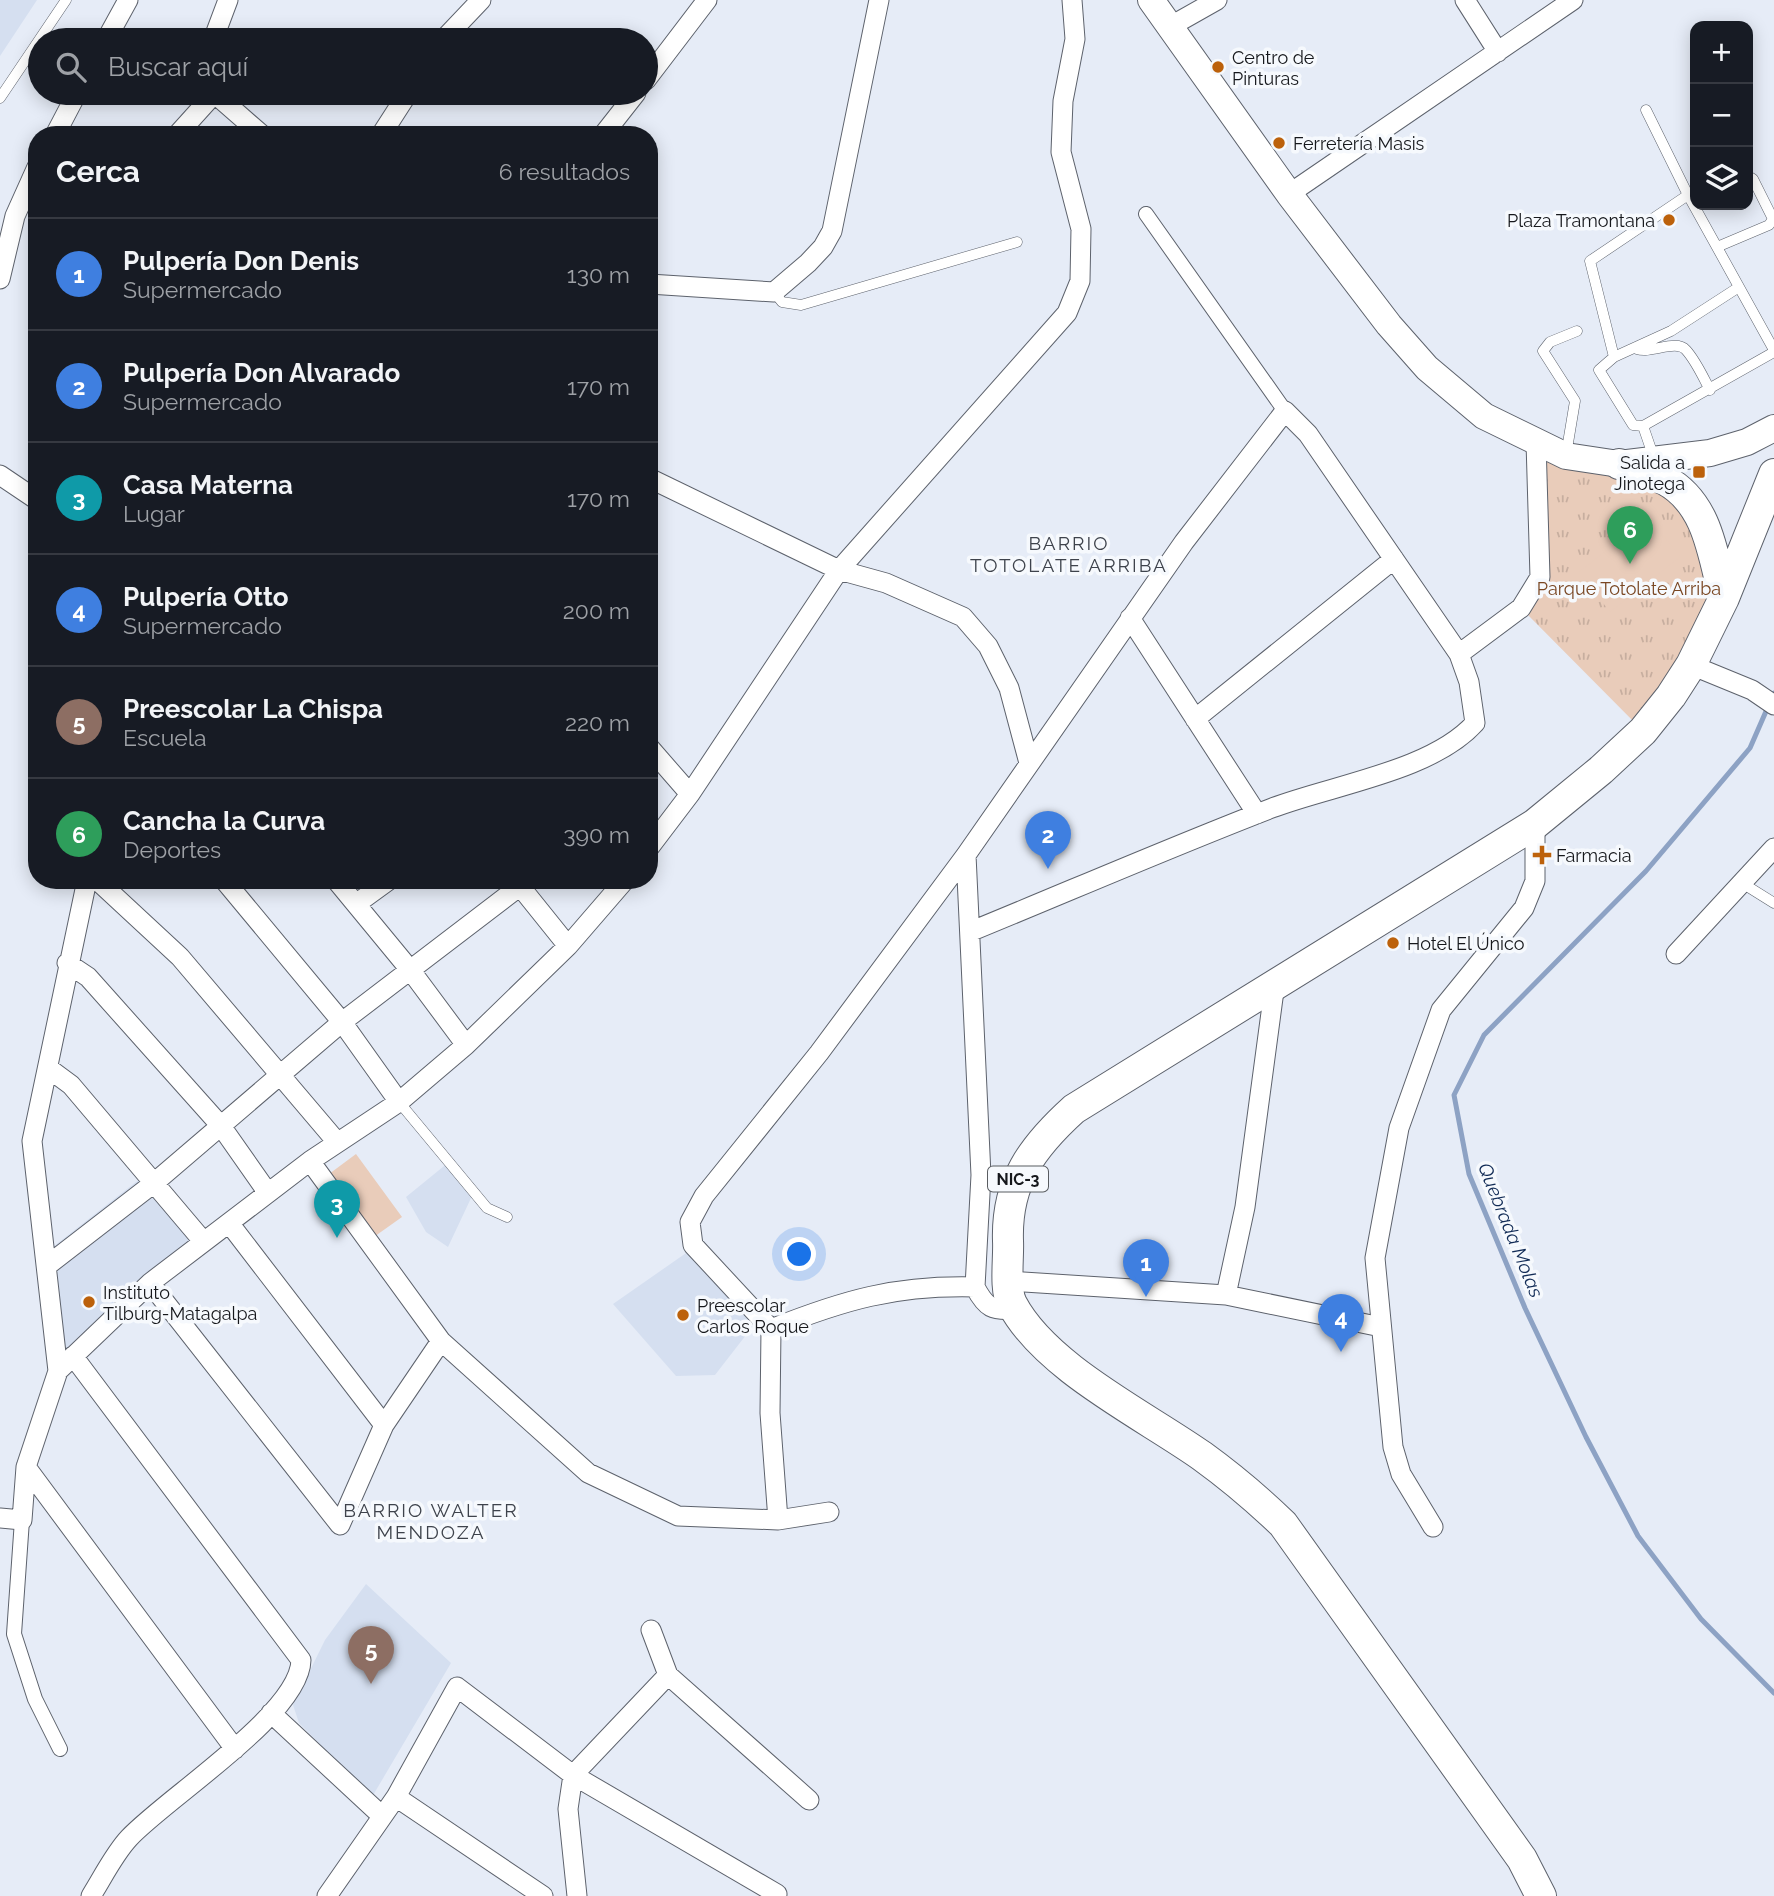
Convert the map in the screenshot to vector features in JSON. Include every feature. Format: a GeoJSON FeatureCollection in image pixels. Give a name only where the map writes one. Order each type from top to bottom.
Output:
{"type":"FeatureCollection","features":[{"type":"Feature","properties":{"kind":"main road"},"geometry":{"type":"LineString","coordinates":[[1151,0],[1289,194],[1389,325],[1427,368],[1484,416],[1536,442],[1566,456],[1619,464],[1664,479],[1686,494],[1702,517],[1724,598]]}},
{"type":"Feature","properties":{"kind":"main road"},"geometry":{"type":"LineString","coordinates":[[1619,464],[1710,453],[1747,442],[1774,428]]}},
{"type":"Feature","properties":{"kind":"main road","name":"NIC-3"},"geometry":{"type":"LineString","coordinates":[[1013,1295],[1008,1228],[1012,1195],[1021,1171],[1043,1137],[1074,1109],[1535,824],[1643,731],[1691,665],[1724,598],[1774,474]]}},
{"type":"Feature","properties":{"kind":"main road"},"geometry":{"type":"LineString","coordinates":[[1013,1295],[1032,1334],[1066,1364],[1223,1472],[1283,1524],[1522,1859],[1541,1896]]}},
{"type":"Feature","properties":{"kind":"street"},"geometry":{"type":"LineString","coordinates":[[113,28],[128,0]]}},
{"type":"Feature","properties":{"kind":"street"},"geometry":{"type":"LineString","coordinates":[[218,28],[228,0]]}},
{"type":"Feature","properties":{"kind":"street"},"geometry":{"type":"LineString","coordinates":[[454,28],[481,0]]}},
{"type":"Feature","properties":{"kind":"street"},"geometry":{"type":"LineString","coordinates":[[658,64],[707,0]]}},
{"type":"Feature","properties":{"kind":"street"},"geometry":{"type":"LineString","coordinates":[[658,285],[774,292],[808,263],[832,230],[879,0]]}},
{"type":"Feature","properties":{"kind":"street"},"geometry":{"type":"LineString","coordinates":[[658,836],[690,794],[839,570],[1068,313],[1080,281],[1081,229],[1060,152],[1063,101],[1075,39],[1072,0]]}},
{"type":"Feature","properties":{"kind":"street"},"geometry":{"type":"LineString","coordinates":[[1171,26],[1217,0]]}},
{"type":"Feature","properties":{"kind":"street"},"geometry":{"type":"LineString","coordinates":[[1465,0],[1498,51]]}},
{"type":"Feature","properties":{"kind":"street"},"geometry":{"type":"LineString","coordinates":[[1289,194],[1573,0]]}},
{"type":"Feature","properties":{"kind":"street"},"geometry":{"type":"LineString","coordinates":[[60,126],[71,105]]}},
{"type":"Feature","properties":{"kind":"street"},"geometry":{"type":"LineString","coordinates":[[185,126],[203,105]]}},
{"type":"Feature","properties":{"kind":"street"},"geometry":{"type":"LineString","coordinates":[[228,105],[252,126]]}},
{"type":"Feature","properties":{"kind":"street"},"geometry":{"type":"LineString","coordinates":[[387,126],[400,105]]}},
{"type":"Feature","properties":{"kind":"street"},"geometry":{"type":"LineString","coordinates":[[610,126],[627,105]]}},
{"type":"Feature","properties":{"kind":"street"},"geometry":{"type":"LineString","coordinates":[[0,279],[15,216],[28,187]]}},
{"type":"Feature","properties":{"kind":"street"},"geometry":{"type":"LineString","coordinates":[[972,931],[1257,814],[1433,755],[1460,740],[1475,723],[1469,682],[1459,654],[1308,434],[1285,411],[1146,214]]}},
{"type":"Feature","properties":{"kind":"street"},"geometry":{"type":"LineString","coordinates":[[778,1520],[770,1413],[771,1329],[693,1245],[690,1222],[704,1196],[819,1053],[966,855],[1184,542],[1285,411]]}},
{"type":"Feature","properties":{"kind":"street"},"geometry":{"type":"LineString","coordinates":[[1459,654],[1521,608],[1540,577],[1536,442]]}},
{"type":"Feature","properties":{"kind":"street"},"geometry":{"type":"LineString","coordinates":[[0,475],[28,494]]}},
{"type":"Feature","properties":{"kind":"street"},"geometry":{"type":"LineString","coordinates":[[658,482],[839,570],[886,583],[963,617],[988,646],[1009,688],[1028,763]]}},
{"type":"Feature","properties":{"kind":"street"},"geometry":{"type":"LineString","coordinates":[[1195,719],[1394,559]]}},
{"type":"Feature","properties":{"kind":"street"},"geometry":{"type":"LineString","coordinates":[[1130,618],[1257,814]]}},
{"type":"Feature","properties":{"kind":"street"},"geometry":{"type":"LineString","coordinates":[[1691,665],[1752,690],[1774,705]]}},
{"type":"Feature","properties":{"kind":"street"},"geometry":{"type":"LineString","coordinates":[[658,757],[690,794]]}},
{"type":"Feature","properties":{"kind":"street"},"geometry":{"type":"LineString","coordinates":[[1433,1527],[1401,1474],[1393,1447],[1375,1258],[1399,1128],[1441,1010],[1524,908],[1535,881],[1535,824]]}},
{"type":"Feature","properties":{"kind":"street"},"geometry":{"type":"LineString","coordinates":[[1676,954],[1774,848]]}},
{"type":"Feature","properties":{"kind":"street"},"geometry":{"type":"LineString","coordinates":[[966,855],[972,931],[981,1175],[975,1287],[987,1307],[995,1311],[1013,1295],[1226,1295],[1381,1327]]}},
{"type":"Feature","properties":{"kind":"street"},"geometry":{"type":"LineString","coordinates":[[60,1749],[35,1699],[14,1634],[26,1467],[58,1371],[32,1141],[67,962],[85,889]]}},
{"type":"Feature","properties":{"kind":"street"},"geometry":{"type":"LineString","coordinates":[[107,889],[180,957],[337,1142]]}},
{"type":"Feature","properties":{"kind":"street"},"geometry":{"type":"LineString","coordinates":[[231,889],[342,1022],[400,1101]]}},
{"type":"Feature","properties":{"kind":"street"},"geometry":{"type":"LineString","coordinates":[[344,889],[411,971],[466,1045]]}},
{"type":"Feature","properties":{"kind":"street"},"geometry":{"type":"LineString","coordinates":[[356,904],[376,889]]}},
{"type":"Feature","properties":{"kind":"street"},"geometry":{"type":"LineString","coordinates":[[48,1265],[154,1183],[342,1022],[411,971],[512,889]]}},
{"type":"Feature","properties":{"kind":"street"},"geometry":{"type":"LineString","coordinates":[[526,889],[568,946]]}},
{"type":"Feature","properties":{"kind":"street"},"geometry":{"type":"LineString","coordinates":[[58,1371],[149,1283],[310,1161],[400,1101],[466,1045],[568,946],[617,889]]}},
{"type":"Feature","properties":{"kind":"street"},"geometry":{"type":"LineString","coordinates":[[67,962],[88,977],[221,1126],[268,1193]]}},
{"type":"Feature","properties":{"kind":"street"},"geometry":{"type":"LineString","coordinates":[[1226,1295],[1245,1207],[1275,983]]}},
{"type":"Feature","properties":{"kind":"street"},"geometry":{"type":"LineString","coordinates":[[48,1068],[71,1085],[203,1241]]}},
{"type":"Feature","properties":{"kind":"street"},"geometry":{"type":"LineString","coordinates":[[310,1161],[442,1341],[588,1473],[677,1516],[778,1520],[829,1512]]}},
{"type":"Feature","properties":{"kind":"street"},"geometry":{"type":"LineString","coordinates":[[229,1223],[384,1425]]}},
{"type":"Feature","properties":{"kind":"street"},"geometry":{"type":"LineString","coordinates":[[149,1283],[340,1525],[384,1425],[442,1341]]}},
{"type":"Feature","properties":{"kind":"street"},"geometry":{"type":"LineString","coordinates":[[771,1329],[874,1293],[928,1286],[975,1287]]}},
{"type":"Feature","properties":{"kind":"street"},"geometry":{"type":"LineString","coordinates":[[73,1356],[301,1660],[301,1673],[271,1713],[234,1749],[128,1838],[90,1896]]}},
{"type":"Feature","properties":{"kind":"street"},"geometry":{"type":"LineString","coordinates":[[26,1467],[234,1749]]}},
{"type":"Feature","properties":{"kind":"street"},"geometry":{"type":"LineString","coordinates":[[0,1518],[22,1520]]}},
{"type":"Feature","properties":{"kind":"street"},"geometry":{"type":"LineString","coordinates":[[651,1630],[668,1675],[809,1800]]}},
{"type":"Feature","properties":{"kind":"street"},"geometry":{"type":"LineString","coordinates":[[577,1896],[568,1809],[573,1775],[668,1675]]}},
{"type":"Feature","properties":{"kind":"street"},"geometry":{"type":"LineString","coordinates":[[353,1896],[332,1889],[396,1797],[457,1687],[573,1775],[777,1894]]}},
{"type":"Feature","properties":{"kind":"street"},"geometry":{"type":"LineString","coordinates":[[271,1713],[382,1816]]}},
{"type":"Feature","properties":{"kind":"street"},"geometry":{"type":"LineString","coordinates":[[396,1797],[543,1896]]}},
{"type":"Feature","properties":{"kind":"lane"},"geometry":{"type":"LineString","coordinates":[[47,28],[66,0]]}},
{"type":"Feature","properties":{"kind":"lane"},"geometry":{"type":"LineString","coordinates":[[0,98],[28,56]]}},
{"type":"Feature","properties":{"kind":"lane"},"geometry":{"type":"LineString","coordinates":[[1646,110],[1690,195]]}},
{"type":"Feature","properties":{"kind":"lane"},"geometry":{"type":"LineString","coordinates":[[1717,247],[1769,225],[1773,219],[1753,179]]}},
{"type":"Feature","properties":{"kind":"lane"},"geometry":{"type":"LineString","coordinates":[[1614,357],[1590,261],[1690,200]]}},
{"type":"Feature","properties":{"kind":"lane"},"geometry":{"type":"LineString","coordinates":[[1698,210],[1774,351],[1643,426],[1633,425],[1599,370],[1614,357],[1637,349],[1671,331],[1739,287]]}},
{"type":"Feature","properties":{"kind":"lane"},"geometry":{"type":"LineString","coordinates":[[774,292],[782,302],[801,305],[1017,242]]}},
{"type":"Feature","properties":{"kind":"lane"},"geometry":{"type":"LineString","coordinates":[[1566,456],[1574,401],[1543,351],[1550,342],[1577,331]]}},
{"type":"Feature","properties":{"kind":"lane"},"geometry":{"type":"LineString","coordinates":[[1637,349],[1646,352],[1676,345],[1685,348],[1710,390]]}},
{"type":"Feature","properties":{"kind":"lane"},"geometry":{"type":"LineString","coordinates":[[1643,426],[1654,458]]}},
{"type":"Feature","properties":{"kind":"lane"},"geometry":{"type":"LineString","coordinates":[[1742,883],[1774,903]]}},
{"type":"Feature","properties":{"kind":"lane"},"geometry":{"type":"LineString","coordinates":[[400,1101],[487,1208],[507,1217]]}},
{"type":"Feature","properties":{"kind":"shaded area"},"geometry":{"type":"Polygon","coordinates":[[[0,0],[37,0],[0,56],[0,0]]]}},
{"type":"Feature","properties":{"kind":"shaded area"},"geometry":{"type":"Polygon","coordinates":[[[449,1162],[472,1196],[448,1247],[426,1232],[406,1197],[449,1162]]]}},
{"type":"Feature","properties":{"kind":"shaded area","name":"Instituto Tilburg-Matagalpa"},"geometry":{"type":"Polygon","coordinates":[[[141,1178],[193,1237],[62,1355],[49,1250],[141,1178]]]}},
{"type":"Feature","properties":{"kind":"shaded area","name":"Preescolar Carlos Roque"},"geometry":{"type":"Polygon","coordinates":[[[689,1251],[753,1326],[715,1375],[676,1376],[613,1304],[689,1251]]]}},
{"type":"Feature","properties":{"kind":"shaded area"},"geometry":{"type":"Polygon","coordinates":[[[366,1584],[451,1663],[372,1797],[299,1723],[293,1705],[325,1640],[366,1584]]]}},
{"type":"Feature","properties":{"kind":"green space","name":"Parque Totolate Arriba"},"geometry":{"type":"Polygon","coordinates":[[[1536,442],[1686,494],[1724,598],[1643,731],[1521,608],[1540,577],[1536,442]]]}},
{"type":"Feature","properties":{"kind":"green space"},"geometry":{"type":"Polygon","coordinates":[[[1649,517],[1680,557],[1610,612],[1579,572],[1649,517]]]}},
{"type":"Feature","properties":{"kind":"green space"},"geometry":{"type":"Polygon","coordinates":[[[356,1154],[402,1217],[371,1239],[325,1177],[356,1154]]]}},
{"type":"Feature","properties":{"kind":"waterway","name":"Quebrada Molas"},"geometry":{"type":"LineString","coordinates":[[1774,693],[1750,748],[1646,871],[1484,1035],[1454,1095],[1469,1174],[1525,1308],[1586,1437],[1638,1536],[1701,1619],[1774,1693]]}},
{"type":"Feature","properties":{"kind":"place","name":"Centro de Pinturas"},"geometry":{"type":"Point","coordinates":[1218,67]}},
{"type":"Feature","properties":{"kind":"place","name":"Ferretería Masis"},"geometry":{"type":"Point","coordinates":[1279,143]}},
{"type":"Feature","properties":{"kind":"place","name":"Plaza Tramontana"},"geometry":{"type":"Point","coordinates":[1669,220]}},
{"type":"Feature","properties":{"kind":"place","name":"Salida a Jinotega"},"geometry":{"type":"Point","coordinates":[1699,472]}},
{"type":"Feature","properties":{"kind":"place","name":"Cancha la Curva"},"geometry":{"type":"Point","coordinates":[1630,564]}},
{"type":"Feature","properties":{"kind":"place","name":"Farmacia"},"geometry":{"type":"Point","coordinates":[1542,855]}},
{"type":"Feature","properties":{"kind":"place","name":"Pulpería Don Alvarado"},"geometry":{"type":"Point","coordinates":[1048,869]}},
{"type":"Feature","properties":{"kind":"place","name":"Hotel El Único"},"geometry":{"type":"Point","coordinates":[1393,943]}},
{"type":"Feature","properties":{"kind":"place","name":"Casa Materna"},"geometry":{"type":"Point","coordinates":[337,1238]}},
{"type":"Feature","properties":{"kind":"place","name":"Pulpería Don Denis"},"geometry":{"type":"Point","coordinates":[1146,1297]}},
{"type":"Feature","properties":{"kind":"place","name":"Instituto Tilburg-Matagalpa"},"geometry":{"type":"Point","coordinates":[89,1302]}},
{"type":"Feature","properties":{"kind":"place","name":"Preescolar Carlos Roque"},"geometry":{"type":"Point","coordinates":[683,1315]}},
{"type":"Feature","properties":{"kind":"place","name":"Pulpería Otto"},"geometry":{"type":"Point","coordinates":[1341,1352]}},
{"type":"Feature","properties":{"kind":"place","name":"Preescolar La Chispa"},"geometry":{"type":"Point","coordinates":[371,1684]}},
{"type":"Feature","properties":{"kind":"district","name":"BARRIO TOTOLATE ARRIBA"},"geometry":{"type":"Point","coordinates":[1069,554]}},
{"type":"Feature","properties":{"kind":"district","name":"BARRIO WALTER MENDOZA"},"geometry":{"type":"Point","coordinates":[431,1521]}}]}
